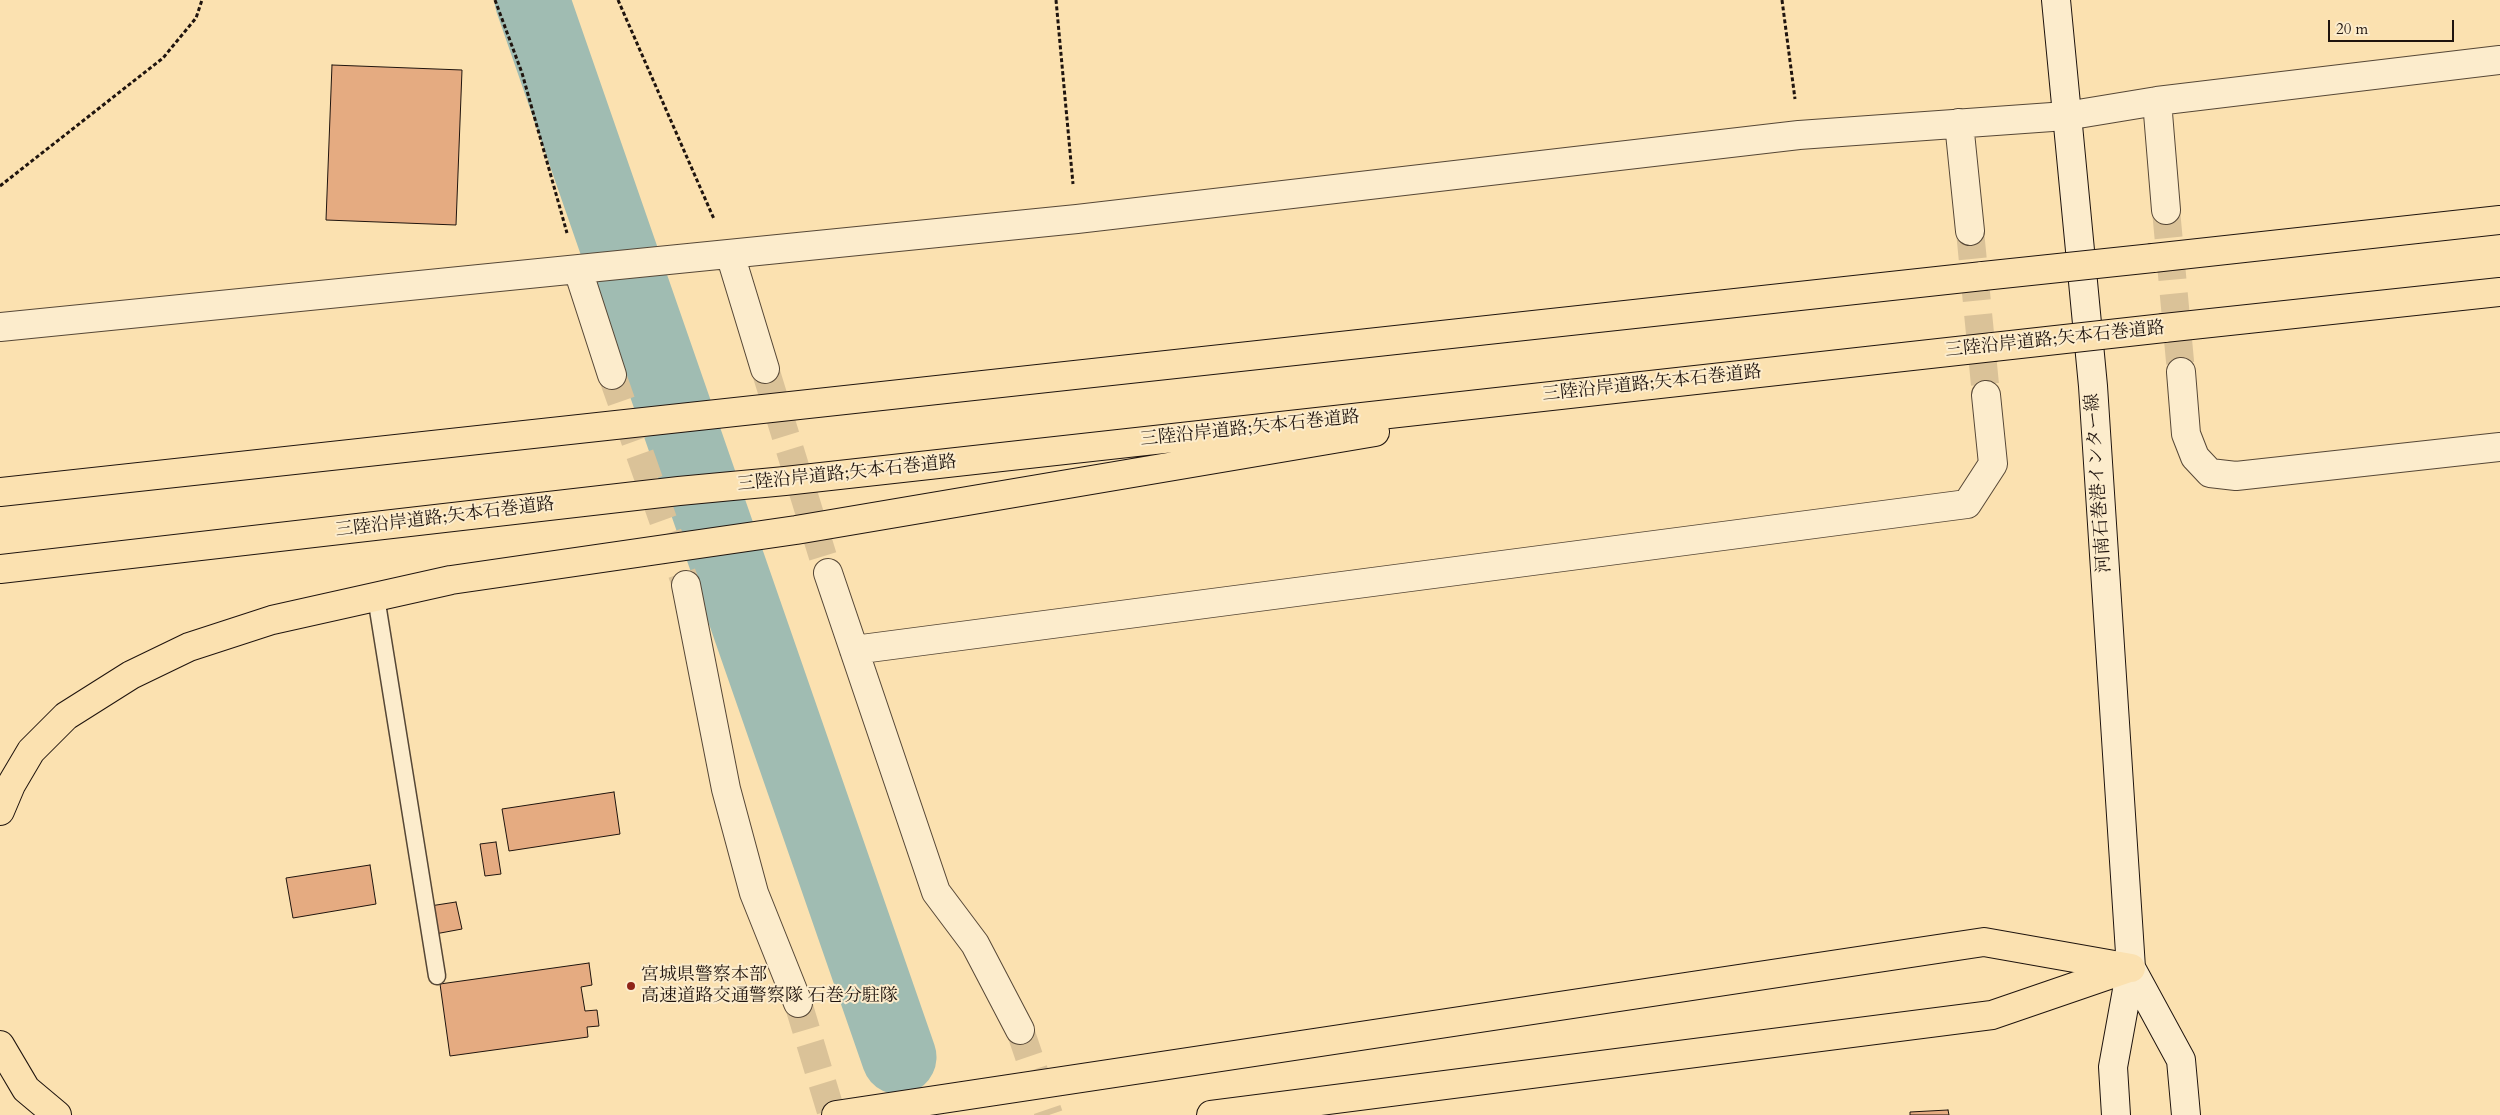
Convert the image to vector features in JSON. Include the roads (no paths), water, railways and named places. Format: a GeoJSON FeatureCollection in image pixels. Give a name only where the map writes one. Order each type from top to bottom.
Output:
{"type":"FeatureCollection","features":[{"type":"Feature","properties":{"kind":"highway"},"geometry":{"type":"LineString","coordinates":[[0,492],[2500,220]]}},
{"type":"Feature","properties":{"kind":"highway","name":"三陸沿岸道路;矢本石巻道路"},"geometry":{"type":"LineString","coordinates":[[0,569],[679,491],[785,481],[2500,292]]}},
{"type":"Feature","properties":{"kind":"highway"},"geometry":{"type":"LineString","coordinates":[[0,811],[11,785],[31,751],[66,716],[131,675],[189,647],[272,620],[451,580],[796,530],[1679,381]]}},
{"type":"Feature","properties":{"kind":"highway"},"geometry":{"type":"LineString","coordinates":[[836,1115],[1984,942],[2131,968]]}},
{"type":"Feature","properties":{"kind":"highway"},"geometry":{"type":"LineString","coordinates":[[1211,1115],[1992,1015],[2131,968]]}},
{"type":"Feature","properties":{"kind":"highway"},"geometry":{"type":"LineString","coordinates":[[0,1045],[26,1089],[57,1115]]}},
{"type":"Feature","properties":{"kind":"street","name":"河南石巻港インター線"},"geometry":{"type":"LineString","coordinates":[[2056,0],[2093,386],[2131,968]]}},
{"type":"Feature","properties":{"kind":"street"},"geometry":{"type":"LineString","coordinates":[[0,327],[1077,219],[1799,135],[2066,116],[2157,101],[2500,60]]}},
{"type":"Feature","properties":{"kind":"street"},"geometry":{"type":"LineString","coordinates":[[2157,101],[2166,210]]}},
{"type":"Feature","properties":{"kind":"street"},"geometry":{"type":"LineString","coordinates":[[1959,123],[1970,231]]}},
{"type":"Feature","properties":{"kind":"street"},"geometry":{"type":"LineString","coordinates":[[720,255],[766,370]]}},
{"type":"Feature","properties":{"kind":"street"},"geometry":{"type":"LineString","coordinates":[[587,269],[612,375]]}},
{"type":"Feature","properties":{"kind":"street"},"geometry":{"type":"LineString","coordinates":[[2181,372],[2186,434],[2195,457],[2210,473],[2236,476],[2500,447]]}},
{"type":"Feature","properties":{"kind":"street"},"geometry":{"type":"LineString","coordinates":[[854,650],[1966,504],[1993,464],[1986,395]]}},
{"type":"Feature","properties":{"kind":"street"},"geometry":{"type":"LineString","coordinates":[[828,573],[936,892],[975,944],[1020,1030]]}},
{"type":"Feature","properties":{"kind":"street"},"geometry":{"type":"LineString","coordinates":[[686,585],[729,799],[754,893],[798,1004]]}},
{"type":"Feature","properties":{"kind":"street"},"geometry":{"type":"LineString","coordinates":[[2116,1115],[2113,1067],[2131,968]]}},
{"type":"Feature","properties":{"kind":"street"},"geometry":{"type":"LineString","coordinates":[[2131,968],[2181,1060],[2186,1115]]}},
{"type":"Feature","properties":{"kind":"lane"},"geometry":{"type":"LineString","coordinates":[[376,597],[436,976]]}},
{"type":"Feature","properties":{"kind":"waterway"},"geometry":{"type":"LineString","coordinates":[[532,0],[899,1057]]}},
{"type":"Feature","properties":{"kind":"tunnel"},"geometry":{"type":"LineString","coordinates":[[2166,210],[2181,372]]}},
{"type":"Feature","properties":{"kind":"tunnel"},"geometry":{"type":"LineString","coordinates":[[1970,231],[1986,395]]}},
{"type":"Feature","properties":{"kind":"tunnel"},"geometry":{"type":"LineString","coordinates":[[765,369],[828,573]]}},
{"type":"Feature","properties":{"kind":"tunnel"},"geometry":{"type":"LineString","coordinates":[[612,375],[686,585]]}},
{"type":"Feature","properties":{"kind":"tunnel"},"geometry":{"type":"LineString","coordinates":[[798,1003],[832,1115]]}},
{"type":"Feature","properties":{"kind":"tunnel"},"geometry":{"type":"LineString","coordinates":[[1020,1030],[1049,1115]]}},
{"type":"Feature","properties":{"kind":"place","name":"宮城県警察本部 高速道路交通警察隊 石巻分駐隊"},"geometry":{"type":"Point","coordinates":[631,986]}}]}
